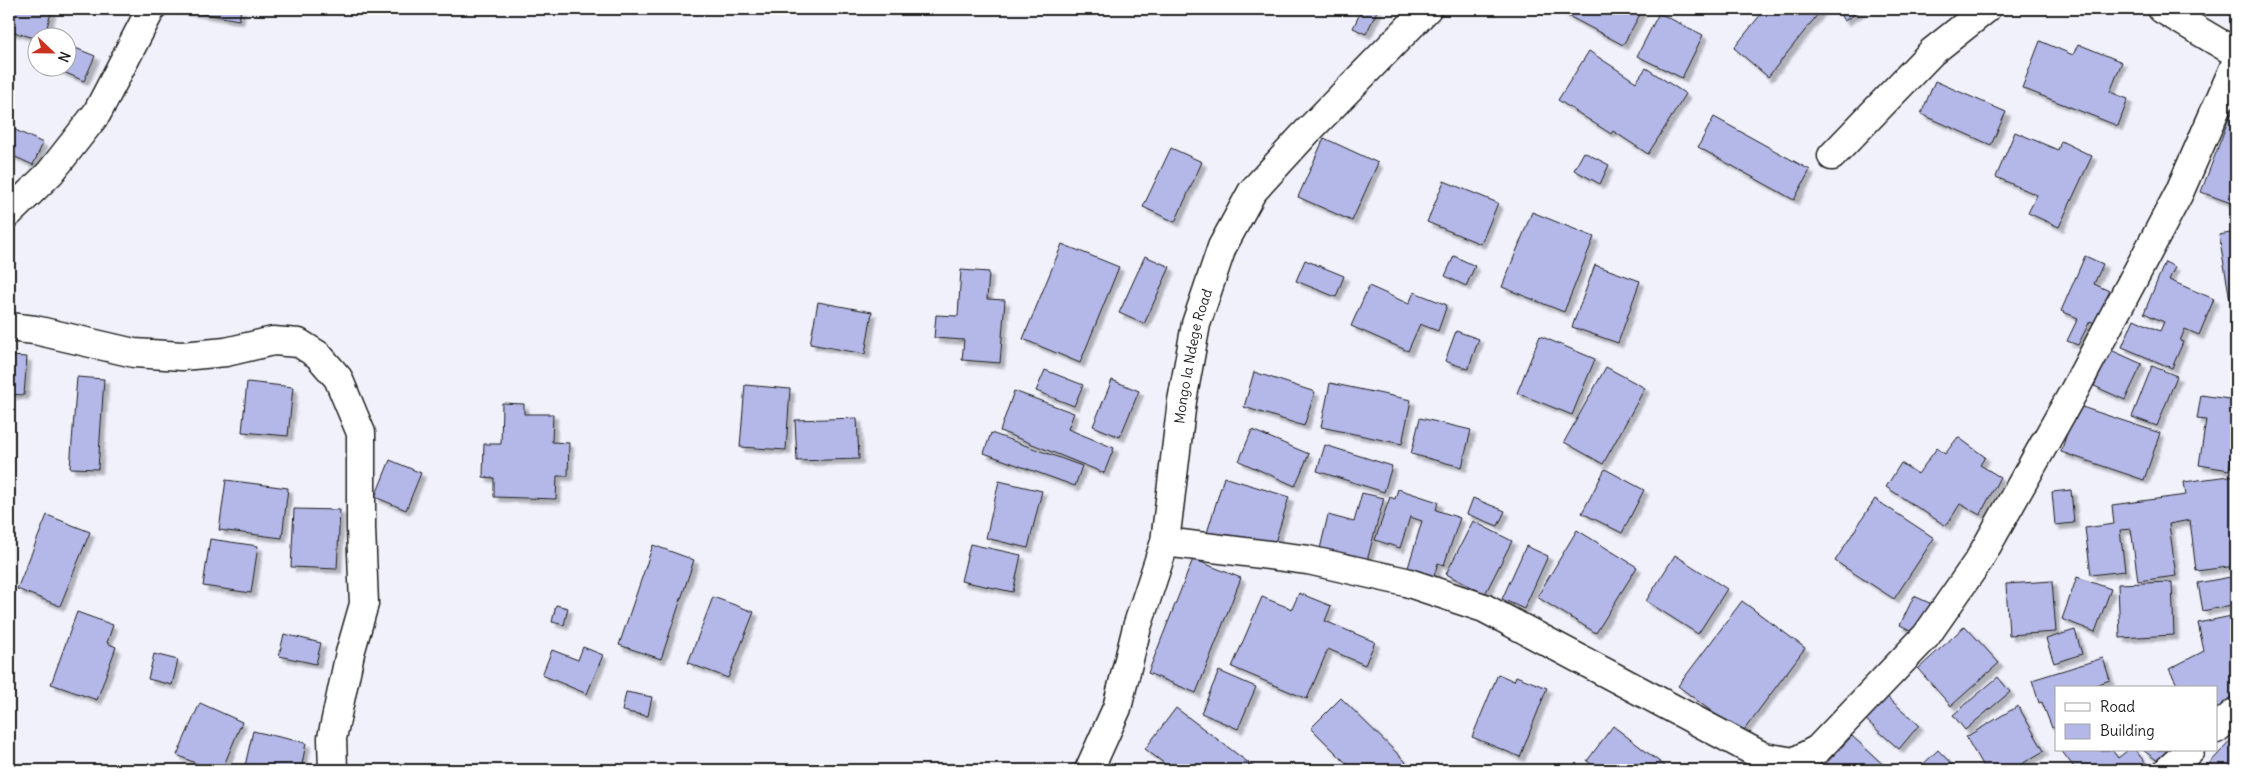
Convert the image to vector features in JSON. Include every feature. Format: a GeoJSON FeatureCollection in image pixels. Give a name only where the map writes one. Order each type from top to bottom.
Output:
{"type":"FeatureCollection","features":[{"type":"Feature","properties":{"kind":"street"},"geometry":{"type":"LineString","coordinates":[[9,213],[50,174],[97,114],[151,9]]}},
{"type":"Feature","properties":{"kind":"street","name":"Mongo la Ndege Road"},"geometry":{"type":"LineString","coordinates":[[1089,770],[1117,708],[1137,627],[1165,542],[1182,400],[1196,324],[1222,246],[1252,192],[1302,136],[1426,9]]}},
{"type":"Feature","properties":{"kind":"street"},"geometry":{"type":"LineString","coordinates":[[1832,156],[1932,52],[1986,9]]}},
{"type":"Feature","properties":{"kind":"street"},"geometry":{"type":"LineString","coordinates":[[2162,9],[2236,53]]}},
{"type":"Feature","properties":{"kind":"street"},"geometry":{"type":"LineString","coordinates":[[1165,542],[1308,560],[1406,582],[1484,608],[1764,757],[1794,762],[1818,749],[1926,636],[1979,560],[2074,392],[2179,193],[2236,63]]}},
{"type":"Feature","properties":{"kind":"street"},"geometry":{"type":"LineString","coordinates":[[9,327],[35,330],[134,353],[182,356],[226,352],[273,341],[299,343],[318,355],[338,378],[361,433],[361,528],[364,604],[350,654],[332,738],[333,770]]}},
{"type":"Feature","properties":{"kind":"street"},"geometry":{"type":"LineString","coordinates":[[2218,727],[2236,712]]}},
{"type":"Feature","properties":{"kind":"street"},"geometry":{"type":"LineString","coordinates":[[2168,770],[2188,752]]}},
{"type":"Feature","properties":{"kind":"building"},"geometry":{"type":"Polygon","coordinates":[[[16,9],[52,9],[47,28],[28,28],[28,36],[10,31],[16,9]]]}},
{"type":"Feature","properties":{"kind":"building"},"geometry":{"type":"Polygon","coordinates":[[[176,9],[241,9],[239,20],[176,9]]]}},
{"type":"Feature","properties":{"kind":"building"},"geometry":{"type":"Polygon","coordinates":[[[1362,9],[1378,9],[1366,34],[1353,28],[1362,9]]]}},
{"type":"Feature","properties":{"kind":"building"},"geometry":{"type":"Polygon","coordinates":[[[1566,9],[1643,9],[1623,45],[1563,13],[1566,9]]]}},
{"type":"Feature","properties":{"kind":"building"},"geometry":{"type":"Polygon","coordinates":[[[1765,9],[1822,9],[1768,77],[1734,48],[1765,9]]]}},
{"type":"Feature","properties":{"kind":"building"},"geometry":{"type":"Polygon","coordinates":[[[1837,9],[1863,9],[1844,21],[1837,9]]]}},
{"type":"Feature","properties":{"kind":"building"},"geometry":{"type":"Polygon","coordinates":[[[1659,13],[1703,35],[1682,78],[1637,56],[1659,13]]]}},
{"type":"Feature","properties":{"kind":"building"},"geometry":{"type":"Polygon","coordinates":[[[2040,41],[2073,55],[2078,44],[2122,62],[2110,92],[2128,99],[2118,126],[2022,88],[2040,41]]]}},
{"type":"Feature","properties":{"kind":"building"},"geometry":{"type":"Polygon","coordinates":[[[78,49],[95,56],[84,81],[77,78],[78,49]]]}},
{"type":"Feature","properties":{"kind":"building"},"geometry":{"type":"Polygon","coordinates":[[[1589,51],[1636,82],[1646,68],[1686,94],[1648,154],[1613,131],[1611,134],[1558,100],[1589,51]]]}},
{"type":"Feature","properties":{"kind":"building"},"geometry":{"type":"Polygon","coordinates":[[[1935,81],[2006,112],[1991,145],[1921,114],[1935,81]]]}},
{"type":"Feature","properties":{"kind":"building"},"geometry":{"type":"Polygon","coordinates":[[[2231,113],[2236,115],[2236,205],[2201,192],[2231,113]]]}},
{"type":"Feature","properties":{"kind":"building"},"geometry":{"type":"Polygon","coordinates":[[[1714,117],[1810,170],[1794,200],[1698,147],[1714,117]]]}},
{"type":"Feature","properties":{"kind":"building"},"geometry":{"type":"Polygon","coordinates":[[[9,127],[43,143],[33,165],[9,154],[9,127]]]}},
{"type":"Feature","properties":{"kind":"building"},"geometry":{"type":"Polygon","coordinates":[[[2015,132],[2058,150],[2061,141],[2092,156],[2059,227],[2028,213],[2037,195],[1996,177],[2015,132]]]}},
{"type":"Feature","properties":{"kind":"building"},"geometry":{"type":"Polygon","coordinates":[[[1324,138],[1378,163],[1352,221],[1298,197],[1324,138]]]}},
{"type":"Feature","properties":{"kind":"building"},"geometry":{"type":"Polygon","coordinates":[[[1171,148],[1202,162],[1175,222],[1143,207],[1171,148]]]}},
{"type":"Feature","properties":{"kind":"building"},"geometry":{"type":"Polygon","coordinates":[[[1584,152],[1609,165],[1600,184],[1574,170],[1584,152]]]}},
{"type":"Feature","properties":{"kind":"building"},"geometry":{"type":"Polygon","coordinates":[[[1444,181],[1498,203],[1481,244],[1427,222],[1444,181]]]}},
{"type":"Feature","properties":{"kind":"building"},"geometry":{"type":"Polygon","coordinates":[[[1532,212],[1594,237],[1564,312],[1502,287],[1532,212]]]}},
{"type":"Feature","properties":{"kind":"building"},"geometry":{"type":"Polygon","coordinates":[[[2236,232],[2236,299],[2230,300],[2219,235],[2236,232]]]}},
{"type":"Feature","properties":{"kind":"building"},"geometry":{"type":"Polygon","coordinates":[[[1062,244],[1119,267],[1080,363],[1023,339],[1062,244]]]}},
{"type":"Feature","properties":{"kind":"building"},"geometry":{"type":"Polygon","coordinates":[[[1145,256],[1170,267],[1144,324],[1119,313],[1145,256]]]}},
{"type":"Feature","properties":{"kind":"building"},"geometry":{"type":"Polygon","coordinates":[[[1454,256],[1475,266],[1466,286],[1445,276],[1454,256]]]}},
{"type":"Feature","properties":{"kind":"building"},"geometry":{"type":"Polygon","coordinates":[[[2085,256],[2103,264],[2094,284],[2118,295],[2104,327],[2090,321],[2078,345],[2067,341],[2078,318],[2061,311],[2085,256]]]}},
{"type":"Feature","properties":{"kind":"building"},"geometry":{"type":"Polygon","coordinates":[[[1305,260],[1344,276],[1336,297],[1296,281],[1305,260]]]}},
{"type":"Feature","properties":{"kind":"building"},"geometry":{"type":"Polygon","coordinates":[[[2165,262],[2175,267],[2169,280],[2214,299],[2199,335],[2185,329],[2180,341],[2183,342],[2172,368],[2122,347],[2134,319],[2160,331],[2164,322],[2144,313],[2165,262]]]}},
{"type":"Feature","properties":{"kind":"building"},"geometry":{"type":"Polygon","coordinates":[[[1595,265],[1640,281],[1618,343],[1572,327],[1595,265]]]}},
{"type":"Feature","properties":{"kind":"building"},"geometry":{"type":"Polygon","coordinates":[[[961,270],[989,272],[987,299],[1005,300],[1000,363],[962,360],[964,340],[934,338],[936,315],[958,316],[961,270]]]}},
{"type":"Feature","properties":{"kind":"building"},"geometry":{"type":"Polygon","coordinates":[[[1369,286],[1409,304],[1414,292],[1447,305],[1438,331],[1420,324],[1408,351],[1351,326],[1369,286]]]}},
{"type":"Feature","properties":{"kind":"building"},"geometry":{"type":"Polygon","coordinates":[[[818,302],[872,312],[865,354],[810,344],[818,302]]]}},
{"type":"Feature","properties":{"kind":"building"},"geometry":{"type":"Polygon","coordinates":[[[1456,331],[1479,339],[1468,369],[1445,361],[1456,331]]]}},
{"type":"Feature","properties":{"kind":"building"},"geometry":{"type":"Polygon","coordinates":[[[1540,336],[1595,359],[1572,415],[1517,393],[1540,336]]]}},
{"type":"Feature","properties":{"kind":"building"},"geometry":{"type":"Polygon","coordinates":[[[2111,350],[2142,364],[2125,400],[2094,386],[2111,350]]]}},
{"type":"Feature","properties":{"kind":"building"},"geometry":{"type":"Polygon","coordinates":[[[9,356],[27,357],[24,395],[9,394],[9,356]]]}},
{"type":"Feature","properties":{"kind":"building"},"geometry":{"type":"Polygon","coordinates":[[[2152,366],[2177,376],[2157,426],[2132,417],[2152,366]]]}},
{"type":"Feature","properties":{"kind":"building"},"geometry":{"type":"Polygon","coordinates":[[[1606,367],[1645,388],[1603,464],[1564,442],[1606,367]]]}},
{"type":"Feature","properties":{"kind":"building"},"geometry":{"type":"Polygon","coordinates":[[[1045,370],[1083,385],[1074,406],[1036,391],[1045,370]]]}},
{"type":"Feature","properties":{"kind":"building"},"geometry":{"type":"Polygon","coordinates":[[[1254,372],[1315,392],[1304,426],[1244,407],[1254,372]]]}},
{"type":"Feature","properties":{"kind":"building"},"geometry":{"type":"Polygon","coordinates":[[[77,377],[104,379],[98,469],[70,468],[77,377]]]}},
{"type":"Feature","properties":{"kind":"building"},"geometry":{"type":"Polygon","coordinates":[[[1112,380],[1139,391],[1120,437],[1093,426],[1112,380]]]}},
{"type":"Feature","properties":{"kind":"building"},"geometry":{"type":"Polygon","coordinates":[[[247,382],[293,387],[288,436],[242,432],[247,382]]]}},
{"type":"Feature","properties":{"kind":"building"},"geometry":{"type":"Polygon","coordinates":[[[1330,383],[1411,400],[1402,444],[1321,427],[1330,383]]]}},
{"type":"Feature","properties":{"kind":"building"},"geometry":{"type":"Polygon","coordinates":[[[745,385],[790,389],[786,450],[740,447],[745,385]]]}},
{"type":"Feature","properties":{"kind":"building"},"geometry":{"type":"Polygon","coordinates":[[[1014,391],[1074,413],[1068,429],[1114,448],[1104,473],[1000,431],[1014,391]]]}},
{"type":"Feature","properties":{"kind":"building"},"geometry":{"type":"Polygon","coordinates":[[[2201,395],[2236,400],[2236,441],[2233,441],[2229,470],[2199,465],[2206,420],[2197,419],[2201,395]]]}},
{"type":"Feature","properties":{"kind":"building"},"geometry":{"type":"Polygon","coordinates":[[[502,403],[524,404],[524,414],[553,414],[552,442],[569,443],[568,476],[557,476],[556,499],[494,497],[494,478],[483,477],[484,444],[501,444],[502,403]]]}},
{"type":"Feature","properties":{"kind":"building"},"geometry":{"type":"Polygon","coordinates":[[[2076,405],[2160,433],[2144,480],[2061,452],[2076,405]]]}},
{"type":"Feature","properties":{"kind":"building"},"geometry":{"type":"Polygon","coordinates":[[[857,418],[859,459],[797,461],[795,420],[857,418]]]}},
{"type":"Feature","properties":{"kind":"building"},"geometry":{"type":"Polygon","coordinates":[[[1420,418],[1471,430],[1462,467],[1411,454],[1420,418]]]}},
{"type":"Feature","properties":{"kind":"building"},"geometry":{"type":"Polygon","coordinates":[[[1252,430],[1309,454],[1295,486],[1239,461],[1252,430]]]}},
{"type":"Feature","properties":{"kind":"building"},"geometry":{"type":"Polygon","coordinates":[[[991,433],[1082,466],[1075,486],[984,453],[991,433]]]}},
{"type":"Feature","properties":{"kind":"building"},"geometry":{"type":"Polygon","coordinates":[[[1958,437],[1985,457],[1980,465],[2000,477],[1980,515],[1960,504],[1946,526],[1886,487],[1901,463],[1918,474],[1937,448],[1945,454],[1958,437]]]}},
{"type":"Feature","properties":{"kind":"building"},"geometry":{"type":"Polygon","coordinates":[[[1325,445],[1392,466],[1384,492],[1317,471],[1325,445]]]}},
{"type":"Feature","properties":{"kind":"building"},"geometry":{"type":"Polygon","coordinates":[[[390,460],[421,473],[406,510],[375,497],[390,460]]]}},
{"type":"Feature","properties":{"kind":"building"},"geometry":{"type":"Polygon","coordinates":[[[1605,469],[1644,490],[1622,533],[1582,513],[1605,469]]]}},
{"type":"Feature","properties":{"kind":"building"},"geometry":{"type":"Polygon","coordinates":[[[2236,475],[2236,566],[2196,571],[2190,520],[2169,524],[2176,576],[2138,581],[2131,529],[2120,530],[2125,571],[2091,575],[2085,528],[2114,524],[2112,505],[2186,495],[2184,482],[2236,475]]]}},
{"type":"Feature","properties":{"kind":"building"},"geometry":{"type":"Polygon","coordinates":[[[1224,477],[1289,497],[1272,552],[1207,533],[1224,477]]]}},
{"type":"Feature","properties":{"kind":"building"},"geometry":{"type":"Polygon","coordinates":[[[226,480],[288,488],[282,538],[219,530],[226,480]]]}},
{"type":"Feature","properties":{"kind":"building"},"geometry":{"type":"Polygon","coordinates":[[[999,481],[1042,491],[1028,548],[986,538],[999,481]]]}},
{"type":"Feature","properties":{"kind":"building"},"geometry":{"type":"Polygon","coordinates":[[[1398,489],[1438,502],[1436,510],[1460,518],[1444,565],[1438,563],[1433,579],[1407,571],[1422,521],[1410,517],[1400,548],[1375,540],[1390,497],[1395,499],[1398,489]]]}},
{"type":"Feature","properties":{"kind":"building"},"geometry":{"type":"Polygon","coordinates":[[[2071,490],[2074,523],[2055,525],[2052,492],[2071,490]]]}},
{"type":"Feature","properties":{"kind":"building"},"geometry":{"type":"Polygon","coordinates":[[[1362,493],[1384,498],[1365,568],[1320,549],[1328,515],[1354,522],[1362,493]]]}},
{"type":"Feature","properties":{"kind":"building"},"geometry":{"type":"Polygon","coordinates":[[[1473,498],[1505,511],[1498,526],[1467,514],[1473,498]]]}},
{"type":"Feature","properties":{"kind":"building"},"geometry":{"type":"Polygon","coordinates":[[[1875,499],[1934,538],[1894,599],[1835,561],[1875,499]]]}},
{"type":"Feature","properties":{"kind":"building"},"geometry":{"type":"Polygon","coordinates":[[[294,509],[340,510],[337,569],[291,567],[294,509]]]}},
{"type":"Feature","properties":{"kind":"building"},"geometry":{"type":"Polygon","coordinates":[[[47,515],[90,532],[60,606],[17,589],[47,515]]]}},
{"type":"Feature","properties":{"kind":"building"},"geometry":{"type":"Polygon","coordinates":[[[1473,521],[1512,541],[1485,594],[1446,574],[1473,521]]]}},
{"type":"Feature","properties":{"kind":"building"},"geometry":{"type":"Polygon","coordinates":[[[1577,530],[1637,567],[1596,633],[1537,597],[1577,530]]]}},
{"type":"Feature","properties":{"kind":"building"},"geometry":{"type":"Polygon","coordinates":[[[210,539],[258,546],[251,593],[203,586],[210,539]]]}},
{"type":"Feature","properties":{"kind":"building"},"geometry":{"type":"Polygon","coordinates":[[[970,544],[1021,555],[1013,592],[961,581],[970,544]]]}},
{"type":"Feature","properties":{"kind":"building"},"geometry":{"type":"Polygon","coordinates":[[[653,545],[694,560],[661,659],[619,645],[653,545]]]}},
{"type":"Feature","properties":{"kind":"building"},"geometry":{"type":"Polygon","coordinates":[[[1526,546],[1548,556],[1524,609],[1502,599],[1526,546]]]}},
{"type":"Feature","properties":{"kind":"building"},"geometry":{"type":"Polygon","coordinates":[[[1675,555],[1727,589],[1698,634],[1646,601],[1675,555]]]}},
{"type":"Feature","properties":{"kind":"building"},"geometry":{"type":"Polygon","coordinates":[[[1193,559],[1241,578],[1196,693],[1148,673],[1193,559]]]}},
{"type":"Feature","properties":{"kind":"building"},"geometry":{"type":"Polygon","coordinates":[[[2236,576],[2236,604],[2203,611],[2198,583],[2236,576]]]}},
{"type":"Feature","properties":{"kind":"building"},"geometry":{"type":"Polygon","coordinates":[[[2077,577],[2111,589],[2095,632],[2062,619],[2077,577]]]}},
{"type":"Feature","properties":{"kind":"building"},"geometry":{"type":"Polygon","coordinates":[[[2052,581],[2056,632],[2009,635],[2006,584],[2052,581]]]}},
{"type":"Feature","properties":{"kind":"building"},"geometry":{"type":"Polygon","coordinates":[[[2172,582],[2174,635],[2120,638],[2118,584],[2172,582]]]}},
{"type":"Feature","properties":{"kind":"building"},"geometry":{"type":"Polygon","coordinates":[[[1299,593],[1331,606],[1325,621],[1375,642],[1365,665],[1328,649],[1307,699],[1232,667],[1262,597],[1292,609],[1299,593]]]}},
{"type":"Feature","properties":{"kind":"building"},"geometry":{"type":"Polygon","coordinates":[[[1914,596],[1934,605],[1920,635],[1900,625],[1914,596]]]}},
{"type":"Feature","properties":{"kind":"building"},"geometry":{"type":"Polygon","coordinates":[[[713,597],[754,612],[728,678],[688,663],[713,597]]]}},
{"type":"Feature","properties":{"kind":"building"},"geometry":{"type":"Polygon","coordinates":[[[1742,601],[1805,648],[1741,734],[1678,686],[1742,601]]]}},
{"type":"Feature","properties":{"kind":"building"},"geometry":{"type":"Polygon","coordinates":[[[556,605],[568,608],[564,625],[552,622],[556,605]]]}},
{"type":"Feature","properties":{"kind":"building"},"geometry":{"type":"Polygon","coordinates":[[[77,612],[113,625],[107,643],[116,647],[97,700],[51,684],[77,612]]]}},
{"type":"Feature","properties":{"kind":"building"},"geometry":{"type":"Polygon","coordinates":[[[2236,615],[2236,701],[2218,711],[2218,686],[2178,686],[2169,669],[2204,651],[2198,623],[2236,615]]]}},
{"type":"Feature","properties":{"kind":"building"},"geometry":{"type":"Polygon","coordinates":[[[1965,626],[1999,663],[1951,706],[1918,669],[1965,626]]]}},
{"type":"Feature","properties":{"kind":"building"},"geometry":{"type":"Polygon","coordinates":[[[2075,630],[2082,654],[2054,663],[2046,639],[2075,630]]]}},
{"type":"Feature","properties":{"kind":"building"},"geometry":{"type":"Polygon","coordinates":[[[284,634],[321,643],[316,664],[279,656],[284,634]]]}},
{"type":"Feature","properties":{"kind":"building"},"geometry":{"type":"Polygon","coordinates":[[[583,647],[603,655],[587,694],[542,675],[552,650],[578,660],[583,647]]]}},
{"type":"Feature","properties":{"kind":"building"},"geometry":{"type":"Polygon","coordinates":[[[154,654],[178,660],[172,685],[148,679],[154,654]]]}},
{"type":"Feature","properties":{"kind":"building"},"geometry":{"type":"Polygon","coordinates":[[[2103,658],[2110,680],[2093,686],[2055,686],[2055,727],[2052,728],[2042,702],[2039,703],[2032,680],[2103,658]]]}},
{"type":"Feature","properties":{"kind":"building"},"geometry":{"type":"Polygon","coordinates":[[[1219,671],[1256,687],[1238,729],[1201,713],[1219,671]]]}},
{"type":"Feature","properties":{"kind":"building"},"geometry":{"type":"Polygon","coordinates":[[[1498,674],[1514,681],[1516,676],[1547,688],[1520,757],[1472,737],[1498,674]]]}},
{"type":"Feature","properties":{"kind":"building"},"geometry":{"type":"Polygon","coordinates":[[[1998,677],[2010,692],[1965,730],[1953,715],[1998,677]]]}},
{"type":"Feature","properties":{"kind":"building"},"geometry":{"type":"Polygon","coordinates":[[[626,692],[652,697],[648,716],[622,711],[626,692]]]}},
{"type":"Feature","properties":{"kind":"building"},"geometry":{"type":"Polygon","coordinates":[[[1886,696],[1919,725],[1899,749],[1866,720],[1886,696]]]}},
{"type":"Feature","properties":{"kind":"building"},"geometry":{"type":"Polygon","coordinates":[[[1341,698],[1414,770],[1353,770],[1311,728],[1341,698]]]}},
{"type":"Feature","properties":{"kind":"building"},"geometry":{"type":"Polygon","coordinates":[[[200,703],[242,722],[222,770],[211,770],[177,755],[200,703]]]}},
{"type":"Feature","properties":{"kind":"building"},"geometry":{"type":"Polygon","coordinates":[[[2018,706],[2044,751],[2011,770],[1985,770],[1966,737],[2018,706]]]}},
{"type":"Feature","properties":{"kind":"building"},"geometry":{"type":"Polygon","coordinates":[[[1176,708],[1258,770],[1173,770],[1145,749],[1176,708]]]}},
{"type":"Feature","properties":{"kind":"building"},"geometry":{"type":"Polygon","coordinates":[[[1613,726],[1670,770],[1599,770],[1587,761],[1613,726]]]}},
{"type":"Feature","properties":{"kind":"building"},"geometry":{"type":"Polygon","coordinates":[[[253,731],[306,743],[301,770],[244,770],[253,731]]]}},
{"type":"Feature","properties":{"kind":"building"},"geometry":{"type":"Polygon","coordinates":[[[2236,735],[2236,770],[2212,770],[2207,766],[2236,735]]]}},
{"type":"Feature","properties":{"kind":"building"},"geometry":{"type":"Polygon","coordinates":[[[1852,736],[1889,770],[1820,770],[1852,736]]]}},
{"type":"Feature","properties":{"kind":"building"},"geometry":{"type":"Polygon","coordinates":[[[1938,750],[1957,770],[1917,770],[1938,750]]]}},
{"type":"Feature","properties":{"kind":"building"},"geometry":{"type":"Polygon","coordinates":[[[2062,752],[2114,752],[2118,758],[2126,752],[2137,752],[2148,766],[2142,770],[2076,770],[2062,752]]]}},
{"type":"Feature","properties":{"kind":"building"},"geometry":{"type":"Polygon","coordinates":[[[2146,752],[2172,752],[2163,765],[2146,752]]]}}]}
